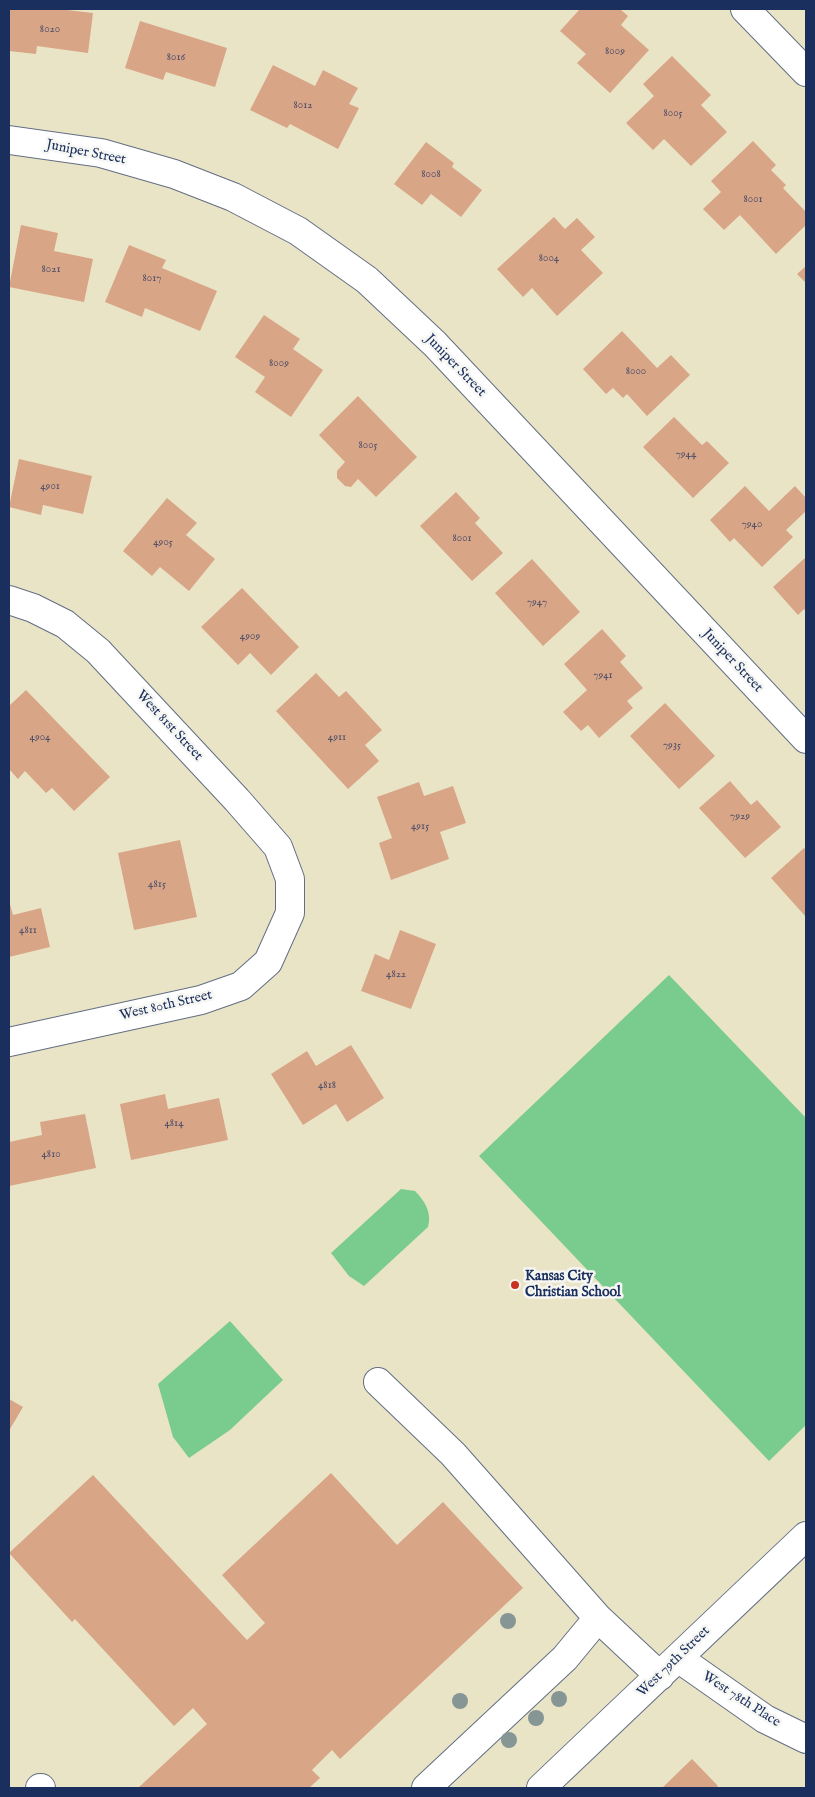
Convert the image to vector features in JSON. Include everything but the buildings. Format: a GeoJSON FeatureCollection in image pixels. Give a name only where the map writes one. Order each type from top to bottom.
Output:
{"type":"FeatureCollection","features":[{"type":"Feature","properties":{"kind":"street"},"geometry":{"type":"LineString","coordinates":[[745,9],[806,72]]}},
{"type":"Feature","properties":{"kind":"street","name":"Juniper Street"},"geometry":{"type":"LineString","coordinates":[[9,140],[101,153],[174,174],[233,197],[298,231],[367,280],[435,344],[806,740]]}},
{"type":"Feature","properties":{"kind":"street","name":"West 81st Street"},"geometry":{"type":"LineString","coordinates":[[9,600],[33,608],[65,624],[98,651],[237,800],[278,847],[290,879],[290,889]]}},
{"type":"Feature","properties":{"kind":"street","name":"West 80th Street"},"geometry":{"type":"LineString","coordinates":[[9,1042],[201,1000],[241,986],[268,962],[290,913],[290,889]]}},
{"type":"Feature","properties":{"kind":"street","name":"West 78th Place"},"geometry":{"type":"LineString","coordinates":[[378,1382],[453,1454],[598,1618],[669,1667],[806,1739]]}},
{"type":"Feature","properties":{"kind":"street","name":"West 79th Street"},"geometry":{"type":"LineString","coordinates":[[541,1788],[806,1536]]}},
{"type":"Feature","properties":{"kind":"street"},"geometry":{"type":"LineString","coordinates":[[426,1788],[565,1658],[598,1618]]}},
{"type":"Feature","properties":{"kind":"green space"},"geometry":{"type":"Polygon","coordinates":[[[669,975],[806,1118],[806,1425],[769,1461],[479,1156],[669,975]]]}},
{"type":"Feature","properties":{"kind":"green space"},"geometry":{"type":"Polygon","coordinates":[[[401,1189],[415,1191],[422,1199],[428,1212],[428,1227],[364,1286],[349,1276],[331,1253],[401,1189]]]}},
{"type":"Feature","properties":{"kind":"green space"},"geometry":{"type":"Polygon","coordinates":[[[230,1321],[283,1380],[230,1430],[189,1458],[173,1437],[158,1384],[230,1321]]]}},
{"type":"Feature","properties":{"kind":"place","name":"Kansas City Christian School"},"geometry":{"type":"Point","coordinates":[515,1285]}}]}
